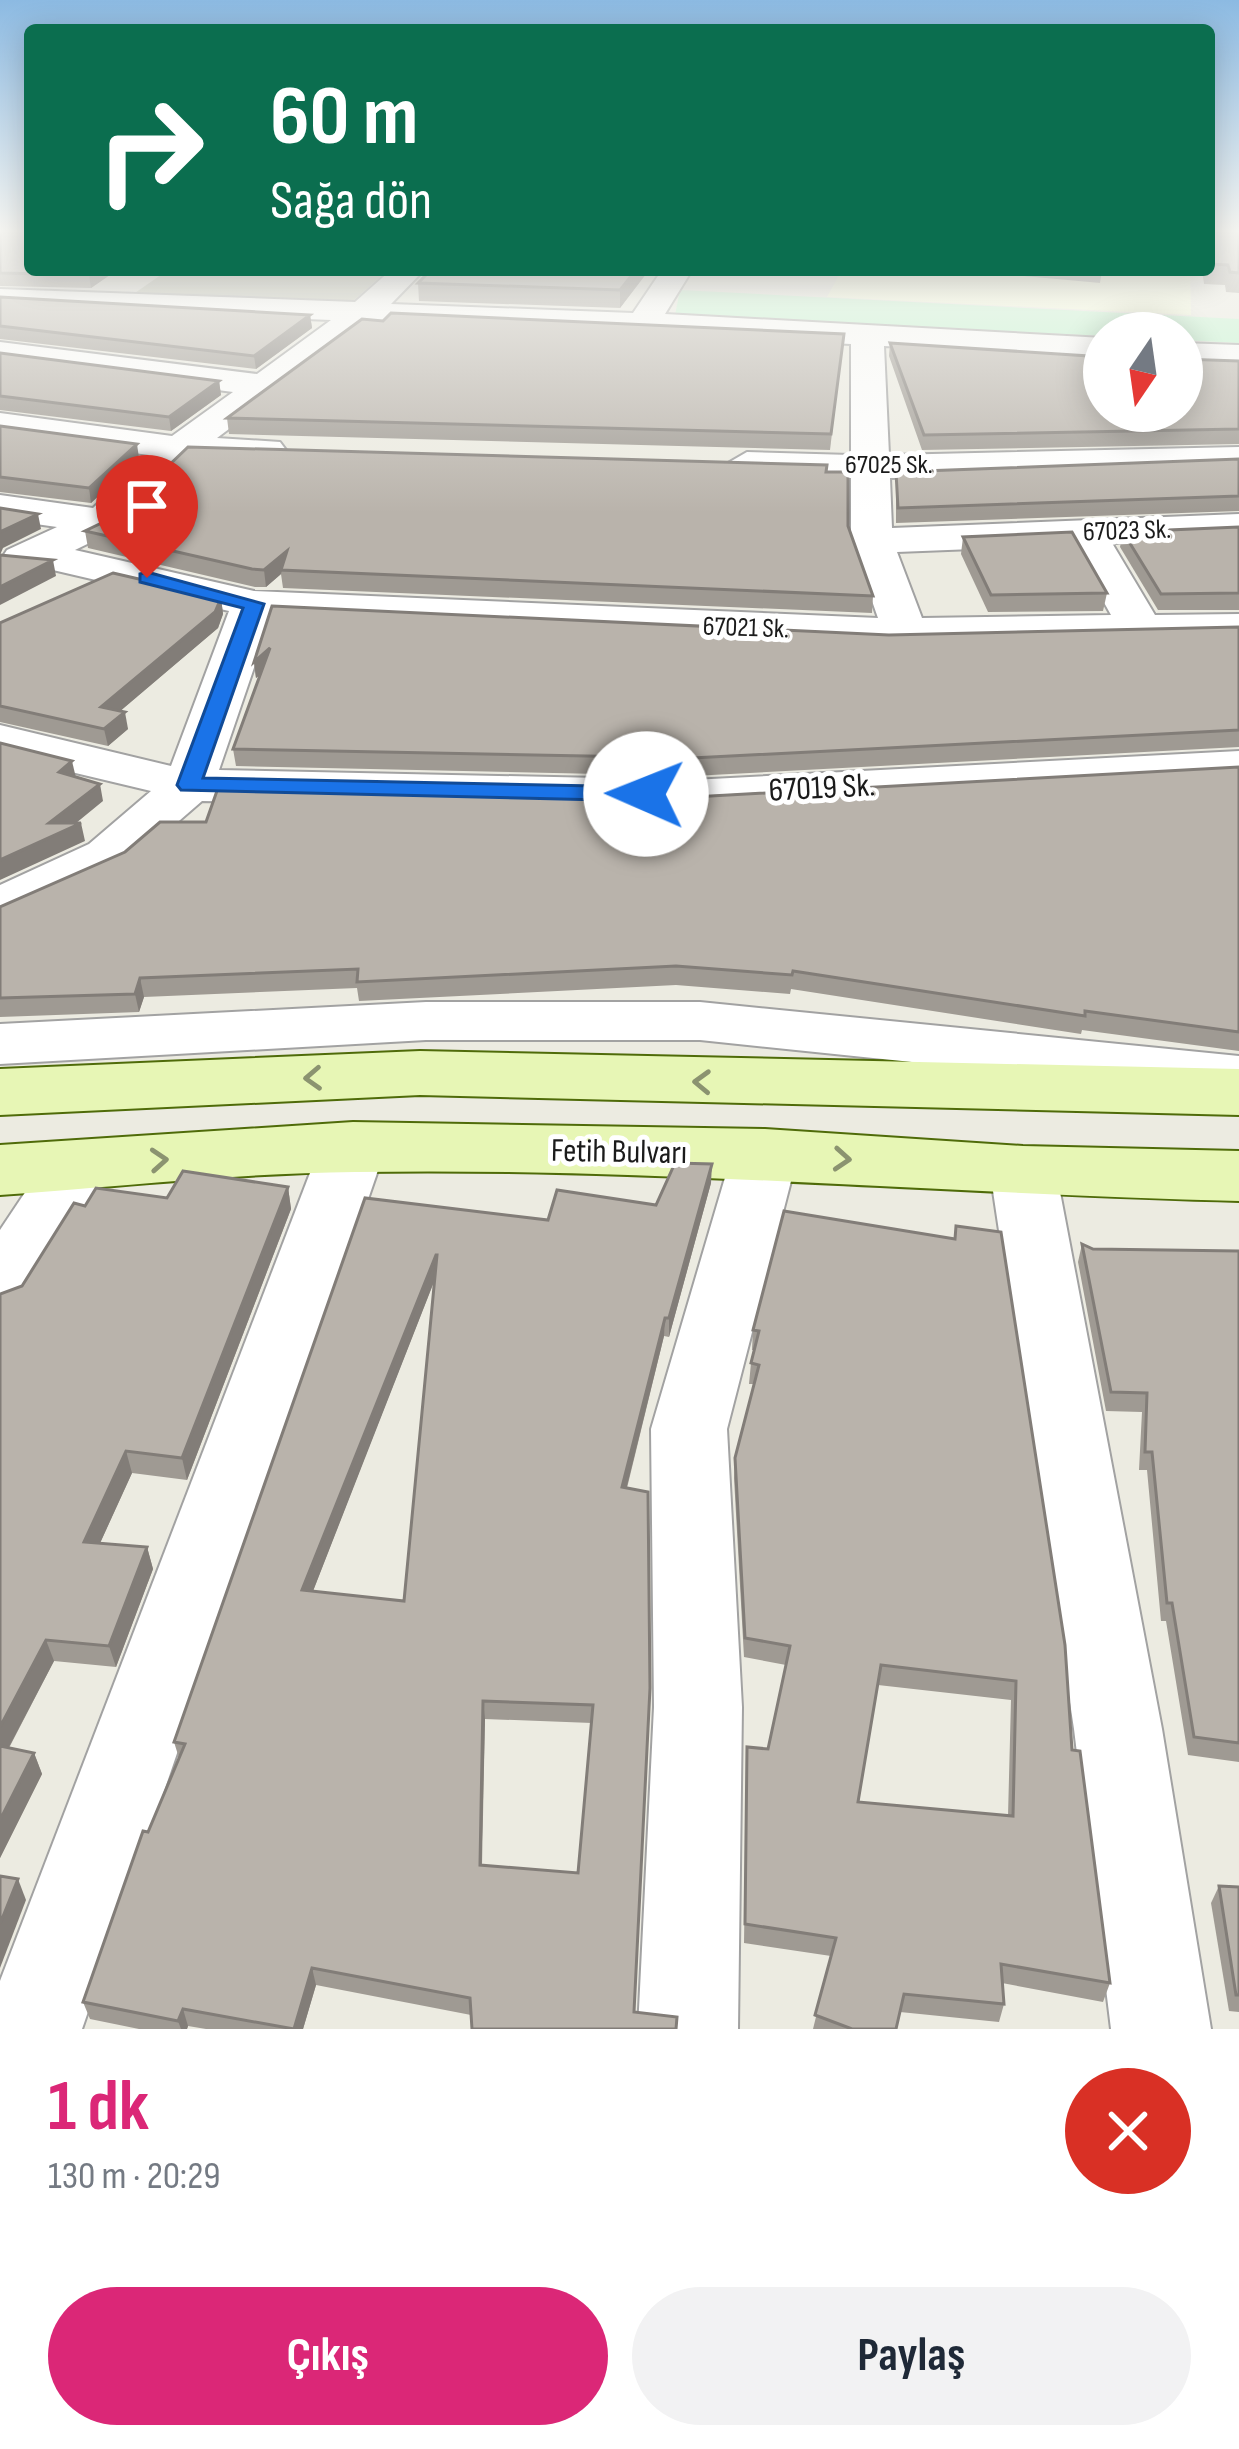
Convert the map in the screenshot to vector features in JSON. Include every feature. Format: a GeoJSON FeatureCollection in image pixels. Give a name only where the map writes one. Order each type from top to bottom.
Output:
{"type":"FeatureCollection","features":[{"type":"Feature","properties":{"kind":"main road"},"geometry":{"type":"LineString","coordinates":[[0,1092],[420,1073],[896,1088],[1239,1092]]}},
{"type":"Feature","properties":{"kind":"main road","name":"Fetih Bulvarı"},"geometry":{"type":"LineString","coordinates":[[0,1170],[353,1147],[765,1154],[1023,1171],[1239,1176]]}},
{"type":"Feature","properties":{"kind":"street"},"geometry":{"type":"LineString","coordinates":[[18,560],[102,521],[179,448],[347,324]]}},
{"type":"Feature","properties":{"kind":"street"},"geometry":{"type":"LineString","coordinates":[[656,324],[1083,347]]}},
{"type":"Feature","properties":{"kind":"street"},"geometry":{"type":"LineString","coordinates":[[867,335],[872,541],[905,632]]}},
{"type":"Feature","properties":{"kind":"street"},"geometry":{"type":"LineString","coordinates":[[0,352],[261,385]]}},
{"type":"Feature","properties":{"kind":"street"},"geometry":{"type":"LineString","coordinates":[[1203,354],[1239,355]]}},
{"type":"Feature","properties":{"kind":"street"},"geometry":{"type":"LineString","coordinates":[[0,424],[179,448],[298,451]]}},
{"type":"Feature","properties":{"kind":"street","name":"67025 Sk."},"geometry":{"type":"LineString","coordinates":[[704,462],[872,467],[1239,458]]}},
{"type":"Feature","properties":{"kind":"street"},"geometry":{"type":"LineString","coordinates":[[0,507],[102,521]]}},
{"type":"Feature","properties":{"kind":"street","name":"67023 Sk."},"geometry":{"type":"LineString","coordinates":[[872,541],[1239,526]]}},
{"type":"Feature","properties":{"kind":"street"},"geometry":{"type":"LineString","coordinates":[[1085,532],[1142,631]]}},
{"type":"Feature","properties":{"kind":"street","name":"67021 Sk."},"geometry":{"type":"LineString","coordinates":[[18,560],[112,569],[254,604],[905,632],[1239,627]]}},
{"type":"Feature","properties":{"kind":"street"},"geometry":{"type":"LineString","coordinates":[[56,598],[112,569]]}},
{"type":"Feature","properties":{"kind":"street"},"geometry":{"type":"LineString","coordinates":[[0,906],[108,856],[189,785],[254,604]]}},
{"type":"Feature","properties":{"kind":"street","name":"67019 Sk."},"geometry":{"type":"LineString","coordinates":[[0,740],[189,785],[692,795],[1239,766]]}},
{"type":"Feature","properties":{"kind":"street"},"geometry":{"type":"LineString","coordinates":[[0,1044],[426,1021],[700,1021],[1239,1076]]}},
{"type":"Feature","properties":{"kind":"street"},"geometry":{"type":"LineString","coordinates":[[0,2024],[29,2029],[353,1147]]}},
{"type":"Feature","properties":{"kind":"street"},"geometry":{"type":"LineString","coordinates":[[688,2029],[698,1706],[689,1429],[765,1154]]}},
{"type":"Feature","properties":{"kind":"street"},"geometry":{"type":"LineString","coordinates":[[0,1287],[76,1165]]}},
{"type":"Feature","properties":{"kind":"street"},"geometry":{"type":"LineString","coordinates":[[1023,1171],[1118,1729],[1161,2029]]}},
{"type":"Feature","properties":{"kind":"shaded area"},"geometry":{"type":"Polygon","coordinates":[[[852,324],[1083,324],[1083,335],[852,324]]]}},
{"type":"Feature","properties":{"kind":"shaded area"},"geometry":{"type":"Polygon","coordinates":[[[1203,324],[1239,324],[1239,343],[1203,341],[1203,324]]]}},
{"type":"Feature","properties":{"kind":"building"},"geometry":{"type":"Polygon","coordinates":[[[0,324],[298,324],[254,356],[0,324]]]}},
{"type":"Feature","properties":{"kind":"building"},"geometry":{"type":"Polygon","coordinates":[[[356,324],[622,324],[844,334],[831,434],[227,418],[356,324]]]}},
{"type":"Feature","properties":{"kind":"building"},"geometry":{"type":"Polygon","coordinates":[[[890,343],[1083,356],[1083,432],[924,435],[890,343]]]}},
{"type":"Feature","properties":{"kind":"building"},"geometry":{"type":"Polygon","coordinates":[[[0,353],[219,381],[169,417],[0,396],[0,353]]]}},
{"type":"Feature","properties":{"kind":"building"},"geometry":{"type":"Polygon","coordinates":[[[1203,360],[1239,361],[1239,429],[1203,430],[1203,360]]]}},
{"type":"Feature","properties":{"kind":"building"},"geometry":{"type":"Polygon","coordinates":[[[0,426],[137,444],[89,488],[0,477],[0,426]]]}},
{"type":"Feature","properties":{"kind":"building"},"geometry":{"type":"Polygon","coordinates":[[[188,447],[827,465],[826,472],[848,472],[848,526],[873,596],[281,570],[287,551],[264,570],[85,531],[116,516],[188,447]]]}},
{"type":"Feature","properties":{"kind":"building"},"geometry":{"type":"Polygon","coordinates":[[[1239,459],[1239,496],[898,508],[896,472],[1239,459]]]}},
{"type":"Feature","properties":{"kind":"building"},"geometry":{"type":"Polygon","coordinates":[[[0,508],[38,514],[0,532],[0,508]]]}},
{"type":"Feature","properties":{"kind":"building"},"geometry":{"type":"Polygon","coordinates":[[[1239,527],[1239,593],[1161,594],[1123,532],[1239,527]]]}},
{"type":"Feature","properties":{"kind":"building"},"geometry":{"type":"Polygon","coordinates":[[[1072,532],[1107,593],[991,595],[963,537],[1072,532]]]}},
{"type":"Feature","properties":{"kind":"building"},"geometry":{"type":"Polygon","coordinates":[[[0,555],[53,560],[0,587],[0,555]]]}},
{"type":"Feature","properties":{"kind":"building"},"geometry":{"type":"Polygon","coordinates":[[[113,573],[221,598],[215,612],[101,707],[125,712],[104,729],[0,706],[0,623],[113,573]]]}},
{"type":"Feature","properties":{"kind":"building"},"geometry":{"type":"Polygon","coordinates":[[[272,606],[889,635],[1239,627],[1239,730],[692,758],[233,749],[270,648],[254,662],[272,606]]]}},
{"type":"Feature","properties":{"kind":"building"},"geometry":{"type":"Polygon","coordinates":[[[0,743],[72,761],[59,772],[100,784],[49,823],[81,823],[0,860],[0,743]]]}},
{"type":"Feature","properties":{"kind":"building"},"geometry":{"type":"Polygon","coordinates":[[[1239,767],[1239,1032],[1085,1011],[1085,1016],[793,971],[792,975],[676,966],[357,982],[358,969],[140,978],[135,994],[0,998],[0,907],[125,852],[160,822],[206,822],[218,788],[693,797],[1239,767]]]}},
{"type":"Feature","properties":{"kind":"building"},"geometry":{"type":"Polygon","coordinates":[[[675,1163],[712,1164],[669,1318],[665,1318],[622,1487],[648,1492],[650,1688],[634,2012],[677,2017],[676,2029],[472,2029],[470,1998],[312,1968],[294,2029],[183,2009],[178,2021],[83,2002],[143,1831],[148,1832],[185,1744],[174,1742],[365,1198],[548,1220],[557,1190],[656,1205],[675,1163]],[[436,1255],[302,1590],[404,1601],[436,1255]],[[483,1701],[480,1865],[578,1873],[593,1705],[483,1701]]]}},
{"type":"Feature","properties":{"kind":"building"},"geometry":{"type":"Polygon","coordinates":[[[183,1171],[288,1187],[182,1458],[126,1451],[84,1542],[147,1547],[109,1646],[46,1640],[0,1727],[0,1294],[22,1286],[74,1203],[85,1206],[96,1188],[167,1198],[183,1171]]]}},
{"type":"Feature","properties":{"kind":"building"},"geometry":{"type":"Polygon","coordinates":[[[784,1211],[955,1239],[956,1226],[1001,1232],[1065,1645],[1072,1750],[1080,1751],[1110,1983],[1001,1964],[1004,2004],[904,1994],[896,2029],[852,2029],[815,2015],[836,1938],[745,1924],[747,1747],[768,1749],[790,1646],[745,1638],[735,1458],[759,1365],[751,1363],[759,1331],[753,1330],[784,1211]],[[881,1665],[858,1802],[1013,1816],[1016,1681],[881,1665]]]}},
{"type":"Feature","properties":{"kind":"building"},"geometry":{"type":"Polygon","coordinates":[[[1082,1244],[1093,1249],[1239,1251],[1239,1743],[1194,1737],[1172,1603],[1167,1603],[1152,1452],[1145,1452],[1147,1393],[1111,1392],[1082,1244]]]}},
{"type":"Feature","properties":{"kind":"building"},"geometry":{"type":"Polygon","coordinates":[[[0,1746],[34,1753],[0,1820],[0,1746]]]}},
{"type":"Feature","properties":{"kind":"building"},"geometry":{"type":"Polygon","coordinates":[[[0,1876],[18,1879],[0,1924],[0,1876]]]}},
{"type":"Feature","properties":{"kind":"building"},"geometry":{"type":"Polygon","coordinates":[[[1219,1886],[1239,1887],[1239,1995],[1236,1995],[1219,1886]]]}},
{"type":"Feature","properties":{"kind":"route"},"geometry":{"type":"LineString","coordinates":[[147,578],[254,604],[189,785],[646,794]]}}]}
